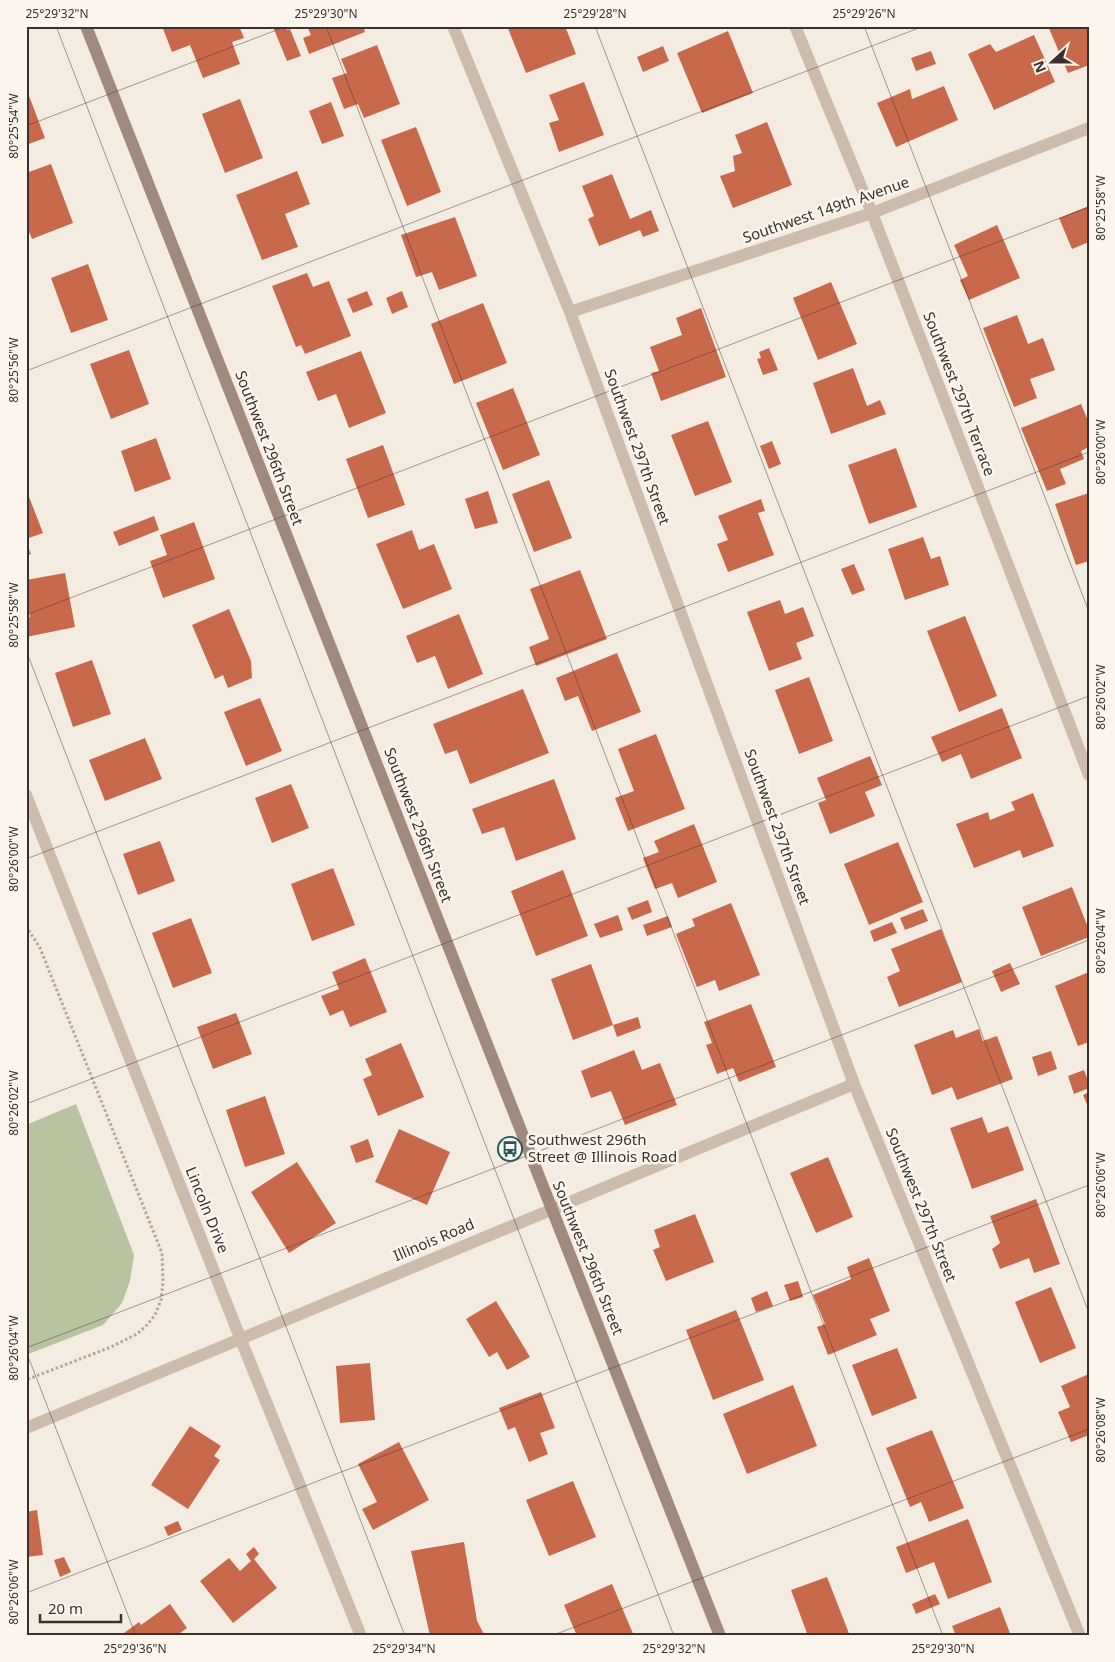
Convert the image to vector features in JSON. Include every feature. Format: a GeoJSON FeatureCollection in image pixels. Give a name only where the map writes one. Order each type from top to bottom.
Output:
{"type":"FeatureCollection","features":[{"type":"Feature","properties":{"kind":"street","name":"Southwest 296th Street"},"geometry":{"type":"LineString","coordinates":[[86,26],[720,1636]]}},
{"type":"Feature","properties":{"kind":"street","name":"Southwest 297th Street"},"geometry":{"type":"LineString","coordinates":[[453,26],[570,312],[854,1084],[1080,1636]]}},
{"type":"Feature","properties":{"kind":"street","name":"Southwest 297th Terrace"},"geometry":{"type":"LineString","coordinates":[[795,26],[872,213],[1089,775]]}},
{"type":"Feature","properties":{"kind":"street","name":"Southwest 149th Avenue"},"geometry":{"type":"LineString","coordinates":[[570,312],[872,213],[1089,128]]}},
{"type":"Feature","properties":{"kind":"street","name":"Lincoln Drive"},"geometry":{"type":"LineString","coordinates":[[26,795],[241,1340],[361,1636]]}},
{"type":"Feature","properties":{"kind":"street","name":"Illinois Road"},"geometry":{"type":"LineString","coordinates":[[26,1428],[241,1340],[551,1208],[854,1084]]}},
{"type":"Feature","properties":{"kind":"path"},"geometry":{"type":"LineString","coordinates":[[26,926],[33,934],[40,948],[162,1254],[163,1282],[161,1300],[155,1316],[137,1334],[112,1347],[26,1380]]}},
{"type":"Feature","properties":{"kind":"green space"},"geometry":{"type":"Polygon","coordinates":[[[76,1104],[134,1255],[130,1281],[122,1303],[103,1325],[26,1355],[26,1125],[76,1104]]]}},
{"type":"Feature","properties":{"kind":"building"},"geometry":{"type":"Polygon","coordinates":[[[162,26],[239,26],[244,38],[232,42],[240,64],[203,78],[190,45],[172,52],[162,26]]]}},
{"type":"Feature","properties":{"kind":"building"},"geometry":{"type":"Polygon","coordinates":[[[286,26],[287,30],[290,29],[301,56],[287,61],[273,27],[286,26]]]}},
{"type":"Feature","properties":{"kind":"building"},"geometry":{"type":"Polygon","coordinates":[[[307,26],[363,26],[365,32],[309,54],[303,38],[311,35],[307,26]]]}},
{"type":"Feature","properties":{"kind":"building"},"geometry":{"type":"Polygon","coordinates":[[[507,26],[565,26],[576,54],[526,73],[507,26]]]}},
{"type":"Feature","properties":{"kind":"building"},"geometry":{"type":"Polygon","coordinates":[[[1048,26],[1089,26],[1089,65],[1068,73],[1048,26]]]}},
{"type":"Feature","properties":{"kind":"building"},"geometry":{"type":"Polygon","coordinates":[[[728,31],[753,93],[702,113],[677,53],[728,31]]]}},
{"type":"Feature","properties":{"kind":"building"},"geometry":{"type":"Polygon","coordinates":[[[1034,35],[1055,82],[994,110],[968,54],[990,44],[996,52],[1034,35]]]}},
{"type":"Feature","properties":{"kind":"building"},"geometry":{"type":"Polygon","coordinates":[[[377,45],[400,104],[364,118],[358,104],[344,109],[332,78],[347,73],[341,59],[377,45]]]}},
{"type":"Feature","properties":{"kind":"building"},"geometry":{"type":"Polygon","coordinates":[[[663,46],[669,61],[643,72],[637,57],[663,46]]]}},
{"type":"Feature","properties":{"kind":"building"},"geometry":{"type":"Polygon","coordinates":[[[931,51],[936,64],[916,71],[911,58],[931,51]]]}},
{"type":"Feature","properties":{"kind":"building"},"geometry":{"type":"Polygon","coordinates":[[[584,82],[604,135],[559,152],[549,123],[559,120],[549,95],[584,82]]]}},
{"type":"Feature","properties":{"kind":"building"},"geometry":{"type":"Polygon","coordinates":[[[944,86],[958,120],[896,147],[877,103],[910,89],[912,99],[944,86]]]}},
{"type":"Feature","properties":{"kind":"building"},"geometry":{"type":"Polygon","coordinates":[[[26,88],[45,138],[26,145],[26,88]]]}},
{"type":"Feature","properties":{"kind":"building"},"geometry":{"type":"Polygon","coordinates":[[[240,99],[263,158],[225,173],[202,114],[240,99]]]}},
{"type":"Feature","properties":{"kind":"building"},"geometry":{"type":"Polygon","coordinates":[[[331,102],[344,136],[322,144],[309,111],[331,102]]]}},
{"type":"Feature","properties":{"kind":"building"},"geometry":{"type":"Polygon","coordinates":[[[767,122],[792,185],[733,208],[720,176],[735,171],[733,156],[742,153],[735,135],[767,122]]]}},
{"type":"Feature","properties":{"kind":"building"},"geometry":{"type":"Polygon","coordinates":[[[416,127],[441,192],[407,206],[381,140],[416,127]]]}},
{"type":"Feature","properties":{"kind":"building"},"geometry":{"type":"Polygon","coordinates":[[[51,164],[73,223],[32,239],[26,224],[26,173],[51,164]]]}},
{"type":"Feature","properties":{"kind":"building"},"geometry":{"type":"Polygon","coordinates":[[[297,171],[310,204],[285,214],[298,247],[262,260],[236,195],[297,171]]]}},
{"type":"Feature","properties":{"kind":"building"},"geometry":{"type":"Polygon","coordinates":[[[612,174],[630,219],[651,210],[659,231],[643,237],[640,230],[599,246],[588,219],[594,216],[582,186],[612,174]]]}},
{"type":"Feature","properties":{"kind":"building"},"geometry":{"type":"Polygon","coordinates":[[[1089,206],[1089,242],[1072,249],[1059,218],[1089,206]]]}},
{"type":"Feature","properties":{"kind":"building"},"geometry":{"type":"Polygon","coordinates":[[[455,217],[477,276],[439,290],[432,272],[416,277],[401,235],[455,217]]]}},
{"type":"Feature","properties":{"kind":"building"},"geometry":{"type":"Polygon","coordinates":[[[997,225],[1020,278],[969,300],[960,280],[968,276],[954,245],[997,225]]]}},
{"type":"Feature","properties":{"kind":"building"},"geometry":{"type":"Polygon","coordinates":[[[88,264],[108,320],[71,333],[51,278],[88,264]]]}},
{"type":"Feature","properties":{"kind":"building"},"geometry":{"type":"Polygon","coordinates":[[[307,273],[313,287],[329,281],[351,336],[305,354],[301,345],[296,347],[272,286],[307,273]]]}},
{"type":"Feature","properties":{"kind":"building"},"geometry":{"type":"Polygon","coordinates":[[[831,282],[857,344],[818,360],[793,298],[831,282]]]}},
{"type":"Feature","properties":{"kind":"building"},"geometry":{"type":"Polygon","coordinates":[[[367,291],[373,305],[353,313],[347,299],[367,291]]]}},
{"type":"Feature","properties":{"kind":"building"},"geometry":{"type":"Polygon","coordinates":[[[402,291],[408,307],[392,314],[386,298],[402,291]]]}},
{"type":"Feature","properties":{"kind":"building"},"geometry":{"type":"Polygon","coordinates":[[[483,303],[507,363],[454,384],[431,324],[483,303]]]}},
{"type":"Feature","properties":{"kind":"building"},"geometry":{"type":"Polygon","coordinates":[[[701,308],[726,377],[661,401],[651,373],[659,371],[650,347],[682,335],[676,318],[701,308]]]}},
{"type":"Feature","properties":{"kind":"building"},"geometry":{"type":"Polygon","coordinates":[[[1017,315],[1028,344],[1043,338],[1055,370],[1030,379],[1037,398],[1014,407],[983,328],[1017,315]]]}},
{"type":"Feature","properties":{"kind":"building"},"geometry":{"type":"Polygon","coordinates":[[[769,348],[778,370],[763,375],[757,359],[761,358],[759,352],[769,348]]]}},
{"type":"Feature","properties":{"kind":"building"},"geometry":{"type":"Polygon","coordinates":[[[129,350],[149,404],[111,419],[90,364],[129,350]]]}},
{"type":"Feature","properties":{"kind":"building"},"geometry":{"type":"Polygon","coordinates":[[[361,351],[386,413],[349,428],[336,394],[318,401],[306,372],[361,351]]]}},
{"type":"Feature","properties":{"kind":"building"},"geometry":{"type":"Polygon","coordinates":[[[853,368],[867,406],[880,400],[886,414],[831,434],[813,383],[853,368]]]}},
{"type":"Feature","properties":{"kind":"building"},"geometry":{"type":"Polygon","coordinates":[[[513,388],[540,455],[503,470],[476,403],[513,388]]]}},
{"type":"Feature","properties":{"kind":"building"},"geometry":{"type":"Polygon","coordinates":[[[1081,404],[1089,423],[1089,447],[1081,451],[1084,459],[1060,469],[1066,484],[1047,491],[1021,428],[1081,404]]]}},
{"type":"Feature","properties":{"kind":"building"},"geometry":{"type":"Polygon","coordinates":[[[708,421],[732,482],[695,496],[671,435],[708,421]]]}},
{"type":"Feature","properties":{"kind":"building"},"geometry":{"type":"Polygon","coordinates":[[[156,438],[171,479],[135,492],[121,451],[156,438]]]}},
{"type":"Feature","properties":{"kind":"building"},"geometry":{"type":"Polygon","coordinates":[[[772,441],[781,464],[769,469],[760,446],[772,441]]]}},
{"type":"Feature","properties":{"kind":"building"},"geometry":{"type":"Polygon","coordinates":[[[383,445],[405,505],[368,518],[346,459],[383,445]]]}},
{"type":"Feature","properties":{"kind":"building"},"geometry":{"type":"Polygon","coordinates":[[[896,448],[917,507],[869,524],[848,465],[896,448]]]}},
{"type":"Feature","properties":{"kind":"building"},"geometry":{"type":"Polygon","coordinates":[[[549,480],[572,538],[534,552],[512,494],[549,480]]]}},
{"type":"Feature","properties":{"kind":"building"},"geometry":{"type":"Polygon","coordinates":[[[26,489],[43,533],[26,539],[26,489]]]}},
{"type":"Feature","properties":{"kind":"building"},"geometry":{"type":"Polygon","coordinates":[[[488,491],[498,523],[475,529],[465,499],[488,491]]]}},
{"type":"Feature","properties":{"kind":"building"},"geometry":{"type":"Polygon","coordinates":[[[1089,493],[1089,561],[1076,565],[1055,504],[1089,493]]]}},
{"type":"Feature","properties":{"kind":"building"},"geometry":{"type":"Polygon","coordinates":[[[761,499],[765,511],[758,513],[774,555],[728,572],[717,544],[728,540],[718,516],[761,499]]]}},
{"type":"Feature","properties":{"kind":"building"},"geometry":{"type":"Polygon","coordinates":[[[154,516],[159,530],[119,546],[113,532],[154,516]]]}},
{"type":"Feature","properties":{"kind":"building"},"geometry":{"type":"Polygon","coordinates":[[[194,522],[215,579],[163,598],[150,561],[167,555],[160,535],[194,522]]]}},
{"type":"Feature","properties":{"kind":"building"},"geometry":{"type":"Polygon","coordinates":[[[412,530],[419,550],[434,544],[452,589],[403,609],[376,544],[412,530]]]}},
{"type":"Feature","properties":{"kind":"building"},"geometry":{"type":"Polygon","coordinates":[[[923,537],[931,559],[940,556],[949,585],[905,600],[888,549],[923,537]]]}},
{"type":"Feature","properties":{"kind":"building"},"geometry":{"type":"Polygon","coordinates":[[[26,542],[31,554],[26,556],[26,542]]]}},
{"type":"Feature","properties":{"kind":"building"},"geometry":{"type":"Polygon","coordinates":[[[854,564],[865,590],[852,595],[841,569],[854,564]]]}},
{"type":"Feature","properties":{"kind":"building"},"geometry":{"type":"Polygon","coordinates":[[[580,570],[607,639],[536,666],[529,647],[549,639],[530,589],[580,570]]]}},
{"type":"Feature","properties":{"kind":"building"},"geometry":{"type":"Polygon","coordinates":[[[65,573],[75,627],[26,637],[26,618],[30,617],[26,597],[26,580],[65,573]]]}},
{"type":"Feature","properties":{"kind":"building"},"geometry":{"type":"Polygon","coordinates":[[[780,600],[785,614],[803,607],[814,636],[796,643],[802,659],[769,671],[747,612],[780,600]]]}},
{"type":"Feature","properties":{"kind":"building"},"geometry":{"type":"Polygon","coordinates":[[[229,609],[251,661],[252,678],[228,688],[223,675],[215,679],[192,625],[229,609]]]}},
{"type":"Feature","properties":{"kind":"building"},"geometry":{"type":"Polygon","coordinates":[[[459,614],[483,674],[448,689],[435,656],[417,663],[406,636],[459,614]]]}},
{"type":"Feature","properties":{"kind":"building"},"geometry":{"type":"Polygon","coordinates":[[[965,616],[997,696],[959,712],[927,631],[965,616]]]}},
{"type":"Feature","properties":{"kind":"building"},"geometry":{"type":"Polygon","coordinates":[[[617,653],[641,712],[592,731],[578,696],[565,701],[556,678],[617,653]]]}},
{"type":"Feature","properties":{"kind":"building"},"geometry":{"type":"Polygon","coordinates":[[[92,660],[111,714],[73,727],[55,673],[92,660]]]}},
{"type":"Feature","properties":{"kind":"building"},"geometry":{"type":"Polygon","coordinates":[[[809,677],[833,741],[799,754],[775,690],[809,677]]]}},
{"type":"Feature","properties":{"kind":"building"},"geometry":{"type":"Polygon","coordinates":[[[523,689],[549,753],[470,784],[457,750],[445,754],[433,724],[523,689]]]}},
{"type":"Feature","properties":{"kind":"building"},"geometry":{"type":"Polygon","coordinates":[[[260,698],[282,751],[246,766],[224,712],[260,698]]]}},
{"type":"Feature","properties":{"kind":"building"},"geometry":{"type":"Polygon","coordinates":[[[1002,708],[1022,758],[971,779],[961,754],[942,762],[931,737],[1002,708]]]}},
{"type":"Feature","properties":{"kind":"building"},"geometry":{"type":"Polygon","coordinates":[[[656,734],[685,809],[628,831],[615,798],[634,791],[618,749],[656,734]]]}},
{"type":"Feature","properties":{"kind":"building"},"geometry":{"type":"Polygon","coordinates":[[[145,738],[162,779],[105,801],[89,760],[145,738]]]}},
{"type":"Feature","properties":{"kind":"building"},"geometry":{"type":"Polygon","coordinates":[[[870,756],[882,785],[865,792],[875,816],[830,834],[818,803],[826,800],[817,778],[870,756]]]}},
{"type":"Feature","properties":{"kind":"building"},"geometry":{"type":"Polygon","coordinates":[[[554,779],[576,839],[516,861],[504,827],[482,834],[472,809],[554,779]]]}},
{"type":"Feature","properties":{"kind":"building"},"geometry":{"type":"Polygon","coordinates":[[[291,784],[309,828],[272,843],[255,798],[291,784]]]}},
{"type":"Feature","properties":{"kind":"building"},"geometry":{"type":"Polygon","coordinates":[[[1033,793],[1054,846],[1023,858],[1020,850],[974,868],[956,824],[988,812],[990,820],[1015,810],[1011,802],[1033,793]]]}},
{"type":"Feature","properties":{"kind":"building"},"geometry":{"type":"Polygon","coordinates":[[[694,824],[717,882],[678,898],[672,883],[655,889],[643,858],[659,852],[654,841],[694,824]]]}},
{"type":"Feature","properties":{"kind":"building"},"geometry":{"type":"Polygon","coordinates":[[[160,841],[175,881],[138,895],[123,854],[160,841]]]}},
{"type":"Feature","properties":{"kind":"building"},"geometry":{"type":"Polygon","coordinates":[[[898,842],[923,902],[869,925],[844,864],[898,842]]]}},
{"type":"Feature","properties":{"kind":"building"},"geometry":{"type":"Polygon","coordinates":[[[333,868],[355,925],[312,941],[291,884],[333,868]]]}},
{"type":"Feature","properties":{"kind":"building"},"geometry":{"type":"Polygon","coordinates":[[[563,870],[588,936],[536,956],[511,891],[563,870]]]}},
{"type":"Feature","properties":{"kind":"building"},"geometry":{"type":"Polygon","coordinates":[[[1072,887],[1089,930],[1089,937],[1041,956],[1022,907],[1072,887]]]}},
{"type":"Feature","properties":{"kind":"building"},"geometry":{"type":"Polygon","coordinates":[[[648,900],[652,912],[632,920],[627,908],[648,900]]]}},
{"type":"Feature","properties":{"kind":"building"},"geometry":{"type":"Polygon","coordinates":[[[731,903],[760,975],[719,991],[715,980],[697,987],[676,934],[695,926],[692,919],[731,903]]]}},
{"type":"Feature","properties":{"kind":"building"},"geometry":{"type":"Polygon","coordinates":[[[923,909],[928,921],[905,930],[900,918],[923,909]]]}},
{"type":"Feature","properties":{"kind":"building"},"geometry":{"type":"Polygon","coordinates":[[[618,915],[623,930],[600,938],[594,924],[618,915]]]}},
{"type":"Feature","properties":{"kind":"building"},"geometry":{"type":"Polygon","coordinates":[[[668,916],[672,927],[647,936],[643,925],[668,916]]]}},
{"type":"Feature","properties":{"kind":"building"},"geometry":{"type":"Polygon","coordinates":[[[191,918],[212,973],[173,988],[152,933],[191,918]]]}},
{"type":"Feature","properties":{"kind":"building"},"geometry":{"type":"Polygon","coordinates":[[[892,922],[897,933],[874,942],[870,931],[892,922]]]}},
{"type":"Feature","properties":{"kind":"building"},"geometry":{"type":"Polygon","coordinates":[[[941,929],[962,982],[899,1007],[887,977],[900,971],[891,949],[941,929]]]}},
{"type":"Feature","properties":{"kind":"building"},"geometry":{"type":"Polygon","coordinates":[[[365,958],[387,1012],[350,1027],[343,1010],[330,1016],[321,996],[339,989],[332,972],[365,958]]]}},
{"type":"Feature","properties":{"kind":"building"},"geometry":{"type":"Polygon","coordinates":[[[1010,963],[1020,984],[1001,992],[992,971],[1010,963]]]}},
{"type":"Feature","properties":{"kind":"building"},"geometry":{"type":"Polygon","coordinates":[[[591,964],[613,1025],[573,1040],[551,979],[591,964]]]}},
{"type":"Feature","properties":{"kind":"building"},"geometry":{"type":"Polygon","coordinates":[[[1089,972],[1089,1042],[1078,1046],[1055,986],[1089,972]]]}},
{"type":"Feature","properties":{"kind":"building"},"geometry":{"type":"Polygon","coordinates":[[[751,1004],[776,1067],[739,1082],[733,1068],[717,1074],[706,1045],[712,1043],[704,1022],[751,1004]]]}},
{"type":"Feature","properties":{"kind":"building"},"geometry":{"type":"Polygon","coordinates":[[[236,1013],[252,1054],[213,1069],[197,1027],[236,1013]]]}},
{"type":"Feature","properties":{"kind":"building"},"geometry":{"type":"Polygon","coordinates":[[[638,1017],[641,1028],[617,1037],[613,1025],[638,1017]]]}},
{"type":"Feature","properties":{"kind":"building"},"geometry":{"type":"Polygon","coordinates":[[[979,1029],[983,1041],[997,1036],[1013,1079],[957,1100],[952,1087],[932,1095],[914,1045],[953,1030],[956,1038],[979,1029]]]}},
{"type":"Feature","properties":{"kind":"building"},"geometry":{"type":"Polygon","coordinates":[[[401,1043],[424,1097],[378,1116],[363,1079],[372,1075],[365,1059],[401,1043]]]}},
{"type":"Feature","properties":{"kind":"building"},"geometry":{"type":"Polygon","coordinates":[[[634,1050],[642,1070],[660,1063],[677,1105],[625,1125],[611,1091],[591,1098],[581,1071],[634,1050]]]}},
{"type":"Feature","properties":{"kind":"building"},"geometry":{"type":"Polygon","coordinates":[[[1051,1051],[1057,1069],[1038,1076],[1032,1057],[1051,1051]]]}},
{"type":"Feature","properties":{"kind":"building"},"geometry":{"type":"Polygon","coordinates":[[[1084,1070],[1089,1088],[1074,1094],[1068,1076],[1084,1070]]]}},
{"type":"Feature","properties":{"kind":"building"},"geometry":{"type":"Polygon","coordinates":[[[1089,1092],[1089,1109],[1083,1095],[1089,1092]]]}},
{"type":"Feature","properties":{"kind":"building"},"geometry":{"type":"Polygon","coordinates":[[[265,1096],[285,1154],[245,1167],[226,1110],[265,1096]]]}},
{"type":"Feature","properties":{"kind":"building"},"geometry":{"type":"Polygon","coordinates":[[[982,1117],[988,1133],[1008,1126],[1024,1170],[972,1189],[950,1128],[982,1117]]]}},
{"type":"Feature","properties":{"kind":"building"},"geometry":{"type":"Polygon","coordinates":[[[399,1129],[450,1152],[427,1205],[375,1182],[399,1129]]]}},
{"type":"Feature","properties":{"kind":"building"},"geometry":{"type":"Polygon","coordinates":[[[368,1139],[374,1157],[356,1163],[350,1146],[368,1139]]]}},
{"type":"Feature","properties":{"kind":"building"},"geometry":{"type":"Polygon","coordinates":[[[828,1157],[853,1217],[816,1233],[790,1173],[828,1157]]]}},
{"type":"Feature","properties":{"kind":"building"},"geometry":{"type":"Polygon","coordinates":[[[297,1162],[336,1223],[289,1253],[251,1192],[297,1162]]]}},
{"type":"Feature","properties":{"kind":"building"},"geometry":{"type":"Polygon","coordinates":[[[1036,1199],[1060,1264],[1034,1273],[1029,1258],[1000,1269],[992,1249],[1000,1243],[990,1216],[1036,1199]]]}},
{"type":"Feature","properties":{"kind":"building"},"geometry":{"type":"Polygon","coordinates":[[[695,1214],[714,1262],[666,1281],[653,1250],[660,1247],[654,1230],[695,1214]]]}},
{"type":"Feature","properties":{"kind":"building"},"geometry":{"type":"Polygon","coordinates":[[[869,1258],[890,1311],[870,1319],[877,1335],[828,1355],[817,1327],[825,1324],[813,1295],[851,1279],[847,1267],[869,1258]]]}},
{"type":"Feature","properties":{"kind":"building"},"geometry":{"type":"Polygon","coordinates":[[[798,1281],[803,1297],[790,1301],[784,1285],[798,1281]]]}},
{"type":"Feature","properties":{"kind":"building"},"geometry":{"type":"Polygon","coordinates":[[[1051,1287],[1076,1348],[1040,1363],[1015,1302],[1051,1287]]]}},
{"type":"Feature","properties":{"kind":"building"},"geometry":{"type":"Polygon","coordinates":[[[767,1291],[773,1306],[756,1312],[751,1298],[767,1291]]]}},
{"type":"Feature","properties":{"kind":"building"},"geometry":{"type":"Polygon","coordinates":[[[496,1301],[530,1357],[507,1370],[497,1352],[489,1357],[466,1319],[496,1301]]]}},
{"type":"Feature","properties":{"kind":"building"},"geometry":{"type":"Polygon","coordinates":[[[736,1310],[764,1380],[713,1400],[686,1330],[736,1310]]]}},
{"type":"Feature","properties":{"kind":"building"},"geometry":{"type":"Polygon","coordinates":[[[897,1348],[917,1398],[872,1416],[852,1365],[897,1348]]]}},
{"type":"Feature","properties":{"kind":"building"},"geometry":{"type":"Polygon","coordinates":[[[370,1363],[375,1420],[340,1423],[336,1366],[370,1363]]]}},
{"type":"Feature","properties":{"kind":"building"},"geometry":{"type":"Polygon","coordinates":[[[1089,1374],[1089,1435],[1071,1442],[1058,1412],[1070,1407],[1061,1386],[1089,1374]]]}},
{"type":"Feature","properties":{"kind":"building"},"geometry":{"type":"Polygon","coordinates":[[[793,1385],[817,1446],[747,1474],[723,1414],[793,1385]]]}},
{"type":"Feature","properties":{"kind":"building"},"geometry":{"type":"Polygon","coordinates":[[[541,1392],[555,1428],[540,1433],[548,1454],[529,1462],[515,1427],[508,1430],[499,1408],[541,1392]]]}},
{"type":"Feature","properties":{"kind":"building"},"geometry":{"type":"Polygon","coordinates":[[[190,1426],[221,1446],[214,1456],[220,1460],[188,1509],[151,1485],[190,1426]]]}},
{"type":"Feature","properties":{"kind":"building"},"geometry":{"type":"Polygon","coordinates":[[[932,1430],[964,1508],[929,1522],[921,1502],[910,1507],[886,1448],[932,1430]]]}},
{"type":"Feature","properties":{"kind":"building"},"geometry":{"type":"Polygon","coordinates":[[[399,1442],[429,1500],[373,1530],[362,1509],[377,1502],[358,1464],[399,1442]]]}},
{"type":"Feature","properties":{"kind":"building"},"geometry":{"type":"Polygon","coordinates":[[[573,1481],[596,1537],[549,1556],[526,1500],[573,1481]]]}},
{"type":"Feature","properties":{"kind":"building"},"geometry":{"type":"Polygon","coordinates":[[[37,1510],[43,1555],[26,1557],[26,1512],[37,1510]]]}},
{"type":"Feature","properties":{"kind":"building"},"geometry":{"type":"Polygon","coordinates":[[[968,1519],[992,1582],[948,1599],[934,1562],[906,1573],[896,1547],[968,1519]]]}},
{"type":"Feature","properties":{"kind":"building"},"geometry":{"type":"Polygon","coordinates":[[[178,1521],[182,1530],[168,1536],[164,1527],[178,1521]]]}},
{"type":"Feature","properties":{"kind":"building"},"geometry":{"type":"Polygon","coordinates":[[[464,1542],[477,1621],[485,1636],[430,1636],[411,1551],[464,1542]]]}},
{"type":"Feature","properties":{"kind":"building"},"geometry":{"type":"Polygon","coordinates":[[[254,1547],[259,1554],[254,1559],[277,1588],[233,1623],[200,1581],[229,1558],[240,1571],[251,1561],[246,1554],[254,1547]]]}},
{"type":"Feature","properties":{"kind":"building"},"geometry":{"type":"Polygon","coordinates":[[[64,1557],[71,1572],[60,1577],[54,1560],[64,1557]]]}},
{"type":"Feature","properties":{"kind":"building"},"geometry":{"type":"Polygon","coordinates":[[[827,1577],[850,1636],[808,1636],[791,1590],[827,1577]]]}},
{"type":"Feature","properties":{"kind":"building"},"geometry":{"type":"Polygon","coordinates":[[[612,1584],[634,1636],[577,1636],[564,1605],[612,1584]]]}},
{"type":"Feature","properties":{"kind":"building"},"geometry":{"type":"Polygon","coordinates":[[[935,1594],[940,1604],[916,1614],[912,1604],[935,1594]]]}},
{"type":"Feature","properties":{"kind":"building"},"geometry":{"type":"Polygon","coordinates":[[[170,1604],[187,1628],[176,1636],[126,1636],[124,1633],[139,1622],[141,1625],[170,1604]]]}},
{"type":"Feature","properties":{"kind":"building"},"geometry":{"type":"Polygon","coordinates":[[[1000,1607],[1011,1636],[956,1636],[952,1626],[1000,1607]]]}},
{"type":"Feature","properties":{"kind":"place","name":"Southwest 296th Street @ Illinois Road"},"geometry":{"type":"Point","coordinates":[510,1149]}}]}
